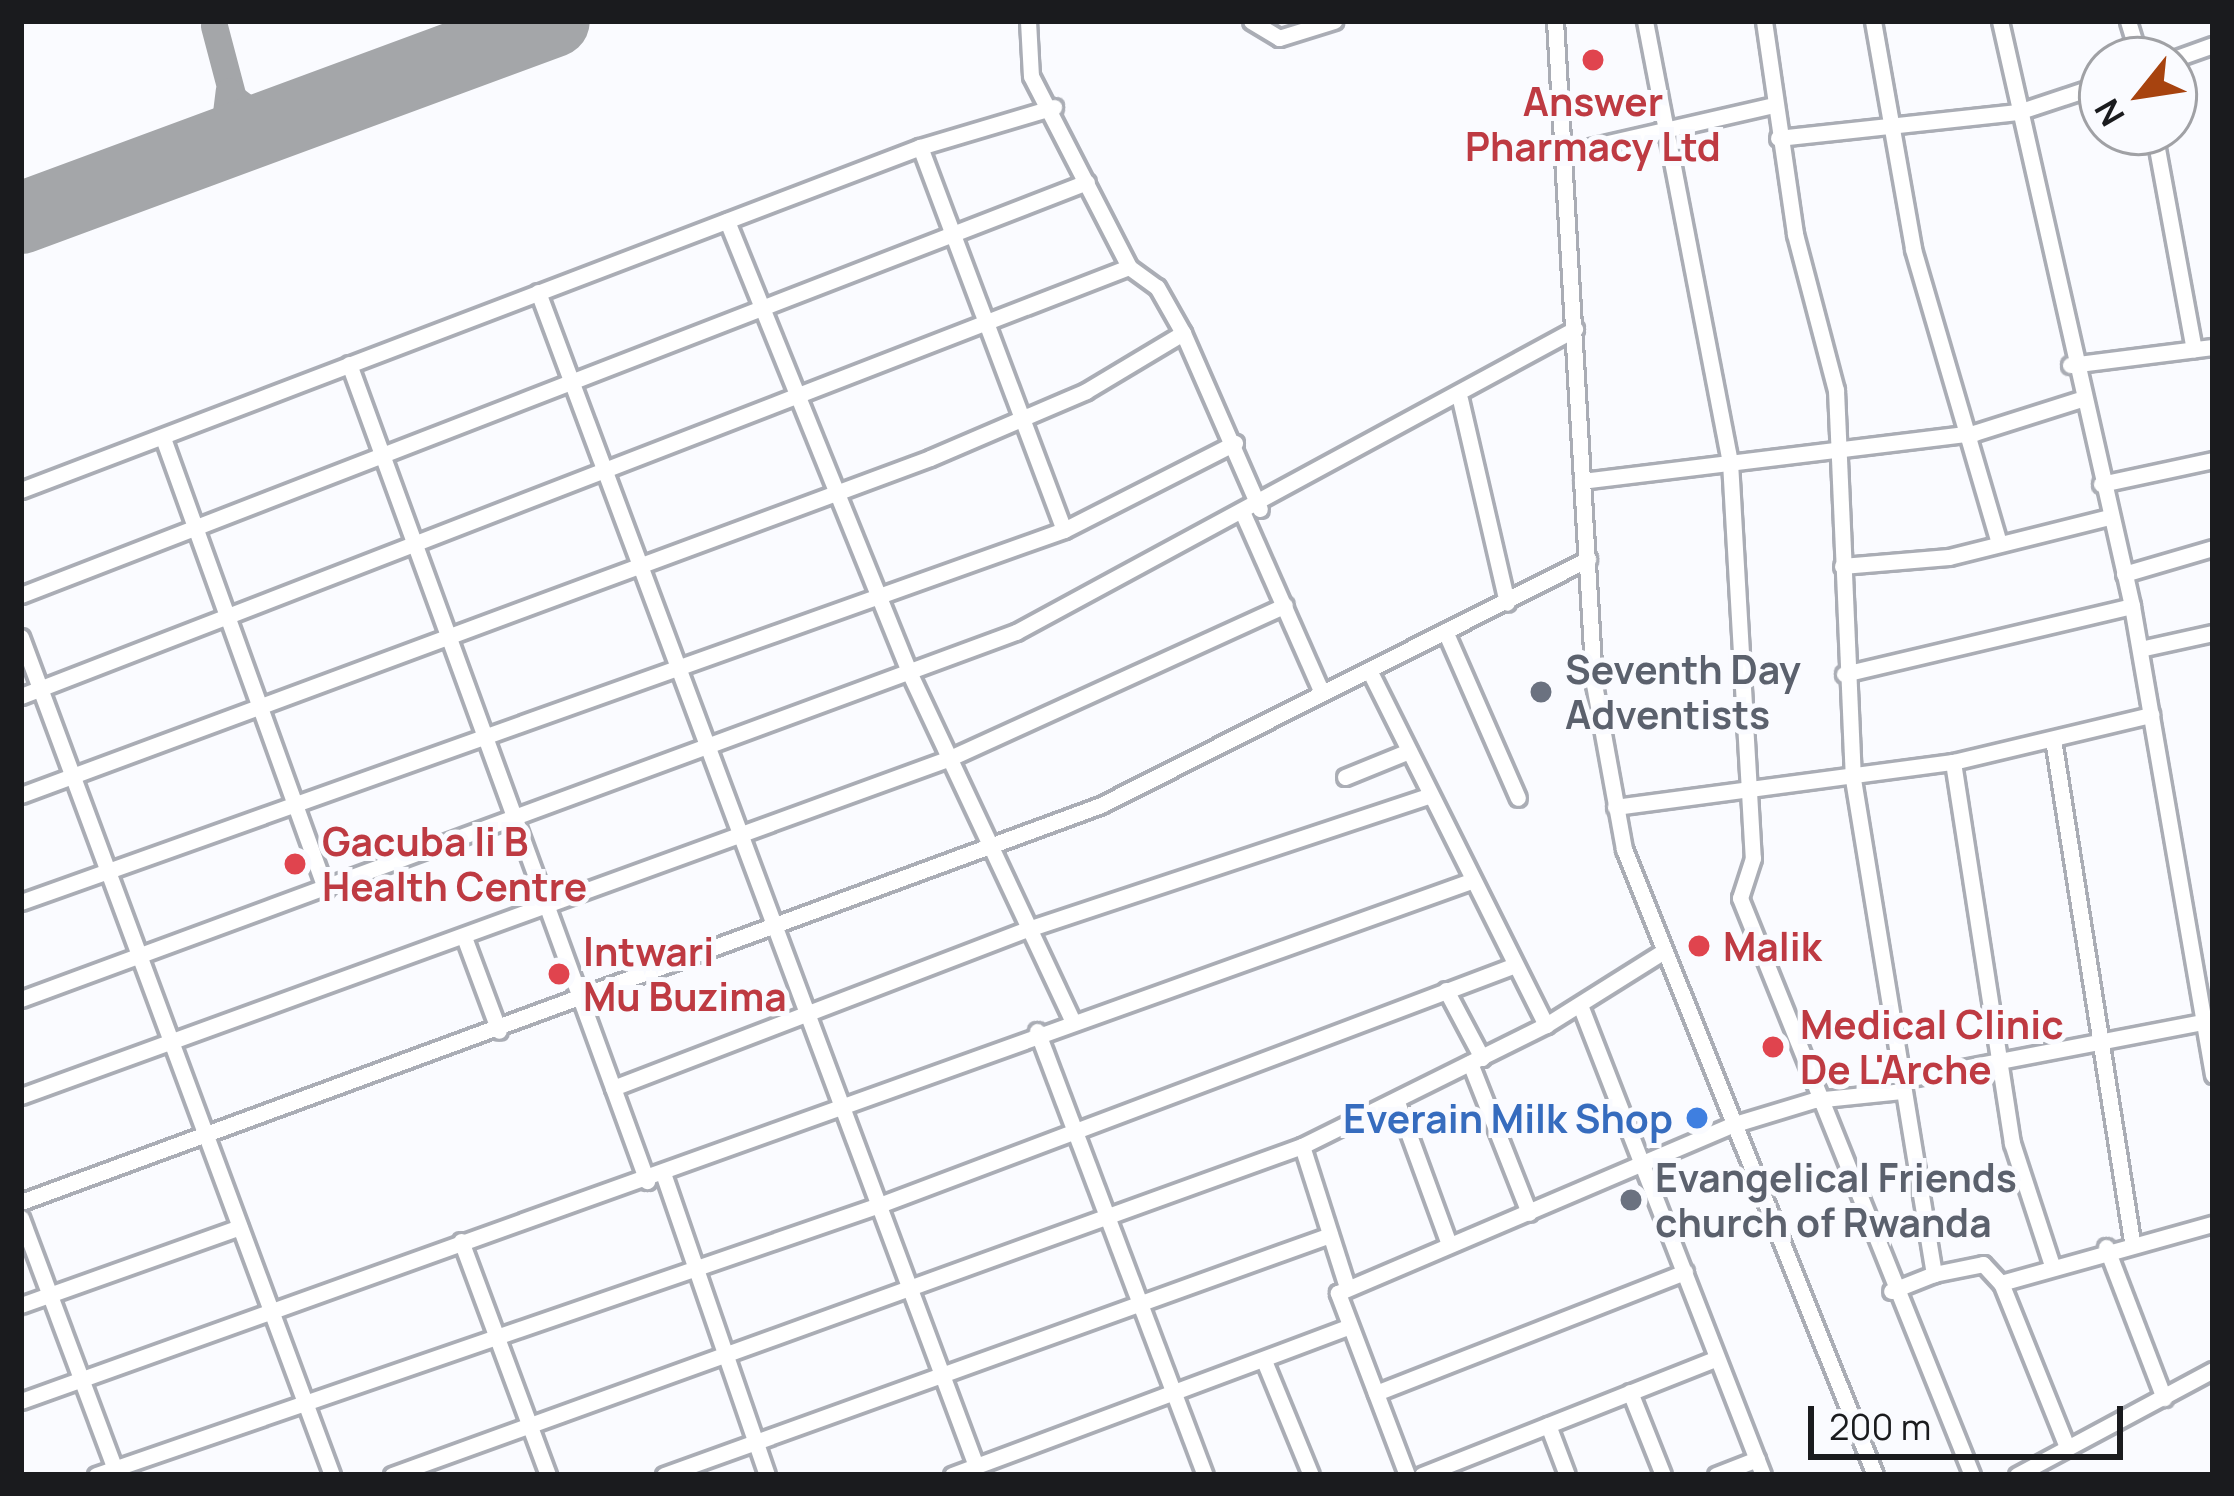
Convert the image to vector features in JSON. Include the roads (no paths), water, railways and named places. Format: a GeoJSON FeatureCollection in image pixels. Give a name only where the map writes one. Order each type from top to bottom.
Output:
{"type":"FeatureCollection","features":[{"type":"Feature","properties":{"kind":"street"},"geometry":{"type":"LineString","coordinates":[[1022,110],[1031,76],[1028,21]]}},
{"type":"Feature","properties":{"kind":"street"},"geometry":{"type":"LineString","coordinates":[[1251,21],[1279,38],[1334,21]]}},
{"type":"Feature","properties":{"kind":"street"},"geometry":{"type":"LineString","coordinates":[[1555,21],[1582,481],[1615,807],[1664,951],[1875,1475]]}},
{"type":"Feature","properties":{"kind":"street"},"geometry":{"type":"LineString","coordinates":[[1646,21],[1730,462],[1736,709],[1750,791],[1753,858],[1740,898],[1814,1100],[1972,1475]]}},
{"type":"Feature","properties":{"kind":"street"},"geometry":{"type":"LineString","coordinates":[[1764,21],[1778,138],[1842,453],[1844,674],[1853,778],[1934,1274]]}},
{"type":"Feature","properties":{"kind":"street"},"geometry":{"type":"LineString","coordinates":[[1873,21],[1888,133],[1974,433],[1999,543]]}},
{"type":"Feature","properties":{"kind":"street"},"geometry":{"type":"LineString","coordinates":[[2000,21],[2070,365],[2132,606],[2206,999],[2203,1022],[2213,1075]]}},
{"type":"Feature","properties":{"kind":"street"},"geometry":{"type":"LineString","coordinates":[[1031,76],[1054,107],[1129,267],[1157,287],[1184,333],[1235,443],[1252,512],[1322,693]]}},
{"type":"Feature","properties":{"kind":"street"},"geometry":{"type":"LineString","coordinates":[[1778,138],[1888,133],[2018,112],[2078,92]]}},
{"type":"Feature","properties":{"kind":"street"},"geometry":{"type":"LineString","coordinates":[[1564,153],[1671,136],[1773,105]]}},
{"type":"Feature","properties":{"kind":"street"},"geometry":{"type":"LineString","coordinates":[[21,490],[920,147],[1022,110],[1054,107]]}},
{"type":"Feature","properties":{"kind":"street"},"geometry":{"type":"LineString","coordinates":[[920,147],[982,323],[1064,530]]}},
{"type":"Feature","properties":{"kind":"street"},"geometry":{"type":"LineString","coordinates":[[2158,156],[2194,349]]}},
{"type":"Feature","properties":{"kind":"street"},"geometry":{"type":"LineString","coordinates":[[21,595],[572,386],[1087,182]]}},
{"type":"Feature","properties":{"kind":"street"},"geometry":{"type":"LineString","coordinates":[[727,221],[910,674],[1071,1017]]}},
{"type":"Feature","properties":{"kind":"street"},"geometry":{"type":"LineString","coordinates":[[21,696],[1129,267]]}},
{"type":"Feature","properties":{"kind":"street"},"geometry":{"type":"LineString","coordinates":[[538,292],[713,747],[976,1466]]}},
{"type":"Feature","properties":{"kind":"street"},"geometry":{"type":"LineString","coordinates":[[21,999],[516,822],[910,674],[1252,512],[1460,399],[1575,328]]}},
{"type":"Feature","properties":{"kind":"street"},"geometry":{"type":"LineString","coordinates":[[21,795],[456,642],[1023,421],[1184,333]]}},
{"type":"Feature","properties":{"kind":"street"},"geometry":{"type":"LineString","coordinates":[[2070,365],[2213,347]]}},
{"type":"Feature","properties":{"kind":"street"},"geometry":{"type":"LineString","coordinates":[[349,364],[456,642],[613,1088],[695,1265],[767,1475]]}},
{"type":"Feature","properties":{"kind":"street"},"geometry":{"type":"LineString","coordinates":[[1460,399],[1507,603]]}},
{"type":"Feature","properties":{"kind":"street"},"geometry":{"type":"LineString","coordinates":[[1582,481],[1842,453],[1974,433],[2078,400]]}},
{"type":"Feature","properties":{"kind":"street"},"geometry":{"type":"LineString","coordinates":[[163,438],[326,890]]}},
{"type":"Feature","properties":{"kind":"street"},"geometry":{"type":"LineString","coordinates":[[21,902],[680,659],[1064,530],[1235,443]]}},
{"type":"Feature","properties":{"kind":"street"},"geometry":{"type":"LineString","coordinates":[[2101,484],[2213,460]]}},
{"type":"Feature","properties":{"kind":"street"},"geometry":{"type":"LineString","coordinates":[[1842,566],[1999,543],[2110,517]]}},
{"type":"Feature","properties":{"kind":"street"},"geometry":{"type":"LineString","coordinates":[[2124,574],[2213,548]]}},
{"type":"Feature","properties":{"kind":"street"},"geometry":{"type":"LineString","coordinates":[[21,1202],[207,1138],[1114,800],[1588,559]]}},
{"type":"Feature","properties":{"kind":"street"},"geometry":{"type":"LineString","coordinates":[[21,1096],[950,758],[1285,605]]}},
{"type":"Feature","properties":{"kind":"street"},"geometry":{"type":"LineString","coordinates":[[1844,674],[2132,606]]}},
{"type":"Feature","properties":{"kind":"street"},"geometry":{"type":"LineString","coordinates":[[1445,631],[1518,798]]}},
{"type":"Feature","properties":{"kind":"street"},"geometry":{"type":"LineString","coordinates":[[2140,650],[2213,632]]}},
{"type":"Feature","properties":{"kind":"street"},"geometry":{"type":"LineString","coordinates":[[21,637],[332,1475]]}},
{"type":"Feature","properties":{"kind":"street"},"geometry":{"type":"LineString","coordinates":[[1370,670],[1513,966],[1546,1024]]}},
{"type":"Feature","properties":{"kind":"street"},"geometry":{"type":"LineString","coordinates":[[1615,807],[1953,762],[2151,715]]}},
{"type":"Feature","properties":{"kind":"street"},"geometry":{"type":"LineString","coordinates":[[2053,739],[2132,1241]]}},
{"type":"Feature","properties":{"kind":"street"},"geometry":{"type":"LineString","coordinates":[[1345,777],[1409,751]]}},
{"type":"Feature","properties":{"kind":"street"},"geometry":{"type":"LineString","coordinates":[[1953,762],[1998,1064],[2051,1262]]}},
{"type":"Feature","properties":{"kind":"street"},"geometry":{"type":"LineString","coordinates":[[613,1088],[1028,929],[1430,795]]}},
{"type":"Feature","properties":{"kind":"street"},"geometry":{"type":"LineString","coordinates":[[21,1401],[460,1241],[655,1178],[1071,1017],[1300,950],[1472,880]]}},
{"type":"Feature","properties":{"kind":"street"},"geometry":{"type":"LineString","coordinates":[[464,937],[499,1030]]}},
{"type":"Feature","properties":{"kind":"street"},"geometry":{"type":"LineString","coordinates":[[392,1475],[1301,1146],[1546,1024],[1664,951]]}},
{"type":"Feature","properties":{"kind":"street"},"geometry":{"type":"LineString","coordinates":[[96,1475],[116,1472],[496,1334],[882,1204],[1513,966]]}},
{"type":"Feature","properties":{"kind":"street"},"geometry":{"type":"LineString","coordinates":[[1446,990],[1476,1060],[1529,1214]]}},
{"type":"Feature","properties":{"kind":"street"},"geometry":{"type":"LineString","coordinates":[[1580,1005],[1760,1467],[1715,1475]]}},
{"type":"Feature","properties":{"kind":"street"},"geometry":{"type":"LineString","coordinates":[[1407,1475],[1336,1300],[1347,1287],[1645,1168],[1735,1124],[1814,1100],[2203,1022]]}},
{"type":"Feature","properties":{"kind":"street"},"geometry":{"type":"LineString","coordinates":[[1037,1030],[1133,1306],[1205,1475]]}},
{"type":"Feature","properties":{"kind":"street"},"geometry":{"type":"LineString","coordinates":[[1397,1102],[1450,1244]]}},
{"type":"Feature","properties":{"kind":"street"},"geometry":{"type":"LineString","coordinates":[[1301,1146],[1347,1287]]}},
{"type":"Feature","properties":{"kind":"street"},"geometry":{"type":"LineString","coordinates":[[21,1218],[116,1472]]}},
{"type":"Feature","properties":{"kind":"street"},"geometry":{"type":"LineString","coordinates":[[2000,1283],[2051,1262],[2213,1224]]}},
{"type":"Feature","properties":{"kind":"street"},"geometry":{"type":"LineString","coordinates":[[21,1305],[240,1227]]}},
{"type":"Feature","properties":{"kind":"street"},"geometry":{"type":"LineString","coordinates":[[664,1475],[1330,1235]]}},
{"type":"Feature","properties":{"kind":"street"},"geometry":{"type":"LineString","coordinates":[[460,1241],[548,1475]]}},
{"type":"Feature","properties":{"kind":"street"},"geometry":{"type":"LineString","coordinates":[[2106,1247],[2164,1397]]}},
{"type":"Feature","properties":{"kind":"street"},"geometry":{"type":"LineString","coordinates":[[1891,1291],[1934,1274],[1983,1264],[2000,1283],[2067,1447]]}},
{"type":"Feature","properties":{"kind":"street"},"geometry":{"type":"LineString","coordinates":[[1376,1393],[1685,1272]]}},
{"type":"Feature","properties":{"kind":"street"},"geometry":{"type":"LineString","coordinates":[[952,1475],[1265,1363],[1346,1328]]}},
{"type":"Feature","properties":{"kind":"street"},"geometry":{"type":"LineString","coordinates":[[1423,1475],[1464,1467],[1548,1425],[1717,1358]]}},
{"type":"Feature","properties":{"kind":"street"},"geometry":{"type":"LineString","coordinates":[[1265,1363],[1311,1475]]}},
{"type":"Feature","properties":{"kind":"street"},"geometry":{"type":"LineString","coordinates":[[2017,1475],[2213,1370]]}},
{"type":"Feature","properties":{"kind":"street"},"geometry":{"type":"LineString","coordinates":[[1630,1392],[1663,1475]]}},
{"type":"Feature","properties":{"kind":"street"},"geometry":{"type":"LineString","coordinates":[[1548,1425],[1567,1475]]}},
{"type":"Feature","properties":{"kind":"place","name":"Answer Pharmacy Ltd"},"geometry":{"type":"Point","coordinates":[1593,60]}},
{"type":"Feature","properties":{"kind":"place","name":"Seventh Day Adventists"},"geometry":{"type":"Point","coordinates":[1541,692]}},
{"type":"Feature","properties":{"kind":"place","name":"Gacuba Ii B Health Centre"},"geometry":{"type":"Point","coordinates":[295,864]}},
{"type":"Feature","properties":{"kind":"place","name":"Malik"},"geometry":{"type":"Point","coordinates":[1699,946]}},
{"type":"Feature","properties":{"kind":"place","name":"Intwari Mu Buzima"},"geometry":{"type":"Point","coordinates":[559,974]}},
{"type":"Feature","properties":{"kind":"place","name":"Medical Clinic De L'Arche"},"geometry":{"type":"Point","coordinates":[1773,1047]}},
{"type":"Feature","properties":{"kind":"place","name":"Everain Milk Shop"},"geometry":{"type":"Point","coordinates":[1697,1118]}},
{"type":"Feature","properties":{"kind":"place","name":"Evangelical Friends church of Rwanda"},"geometry":{"type":"Point","coordinates":[1631,1200]}}]}
